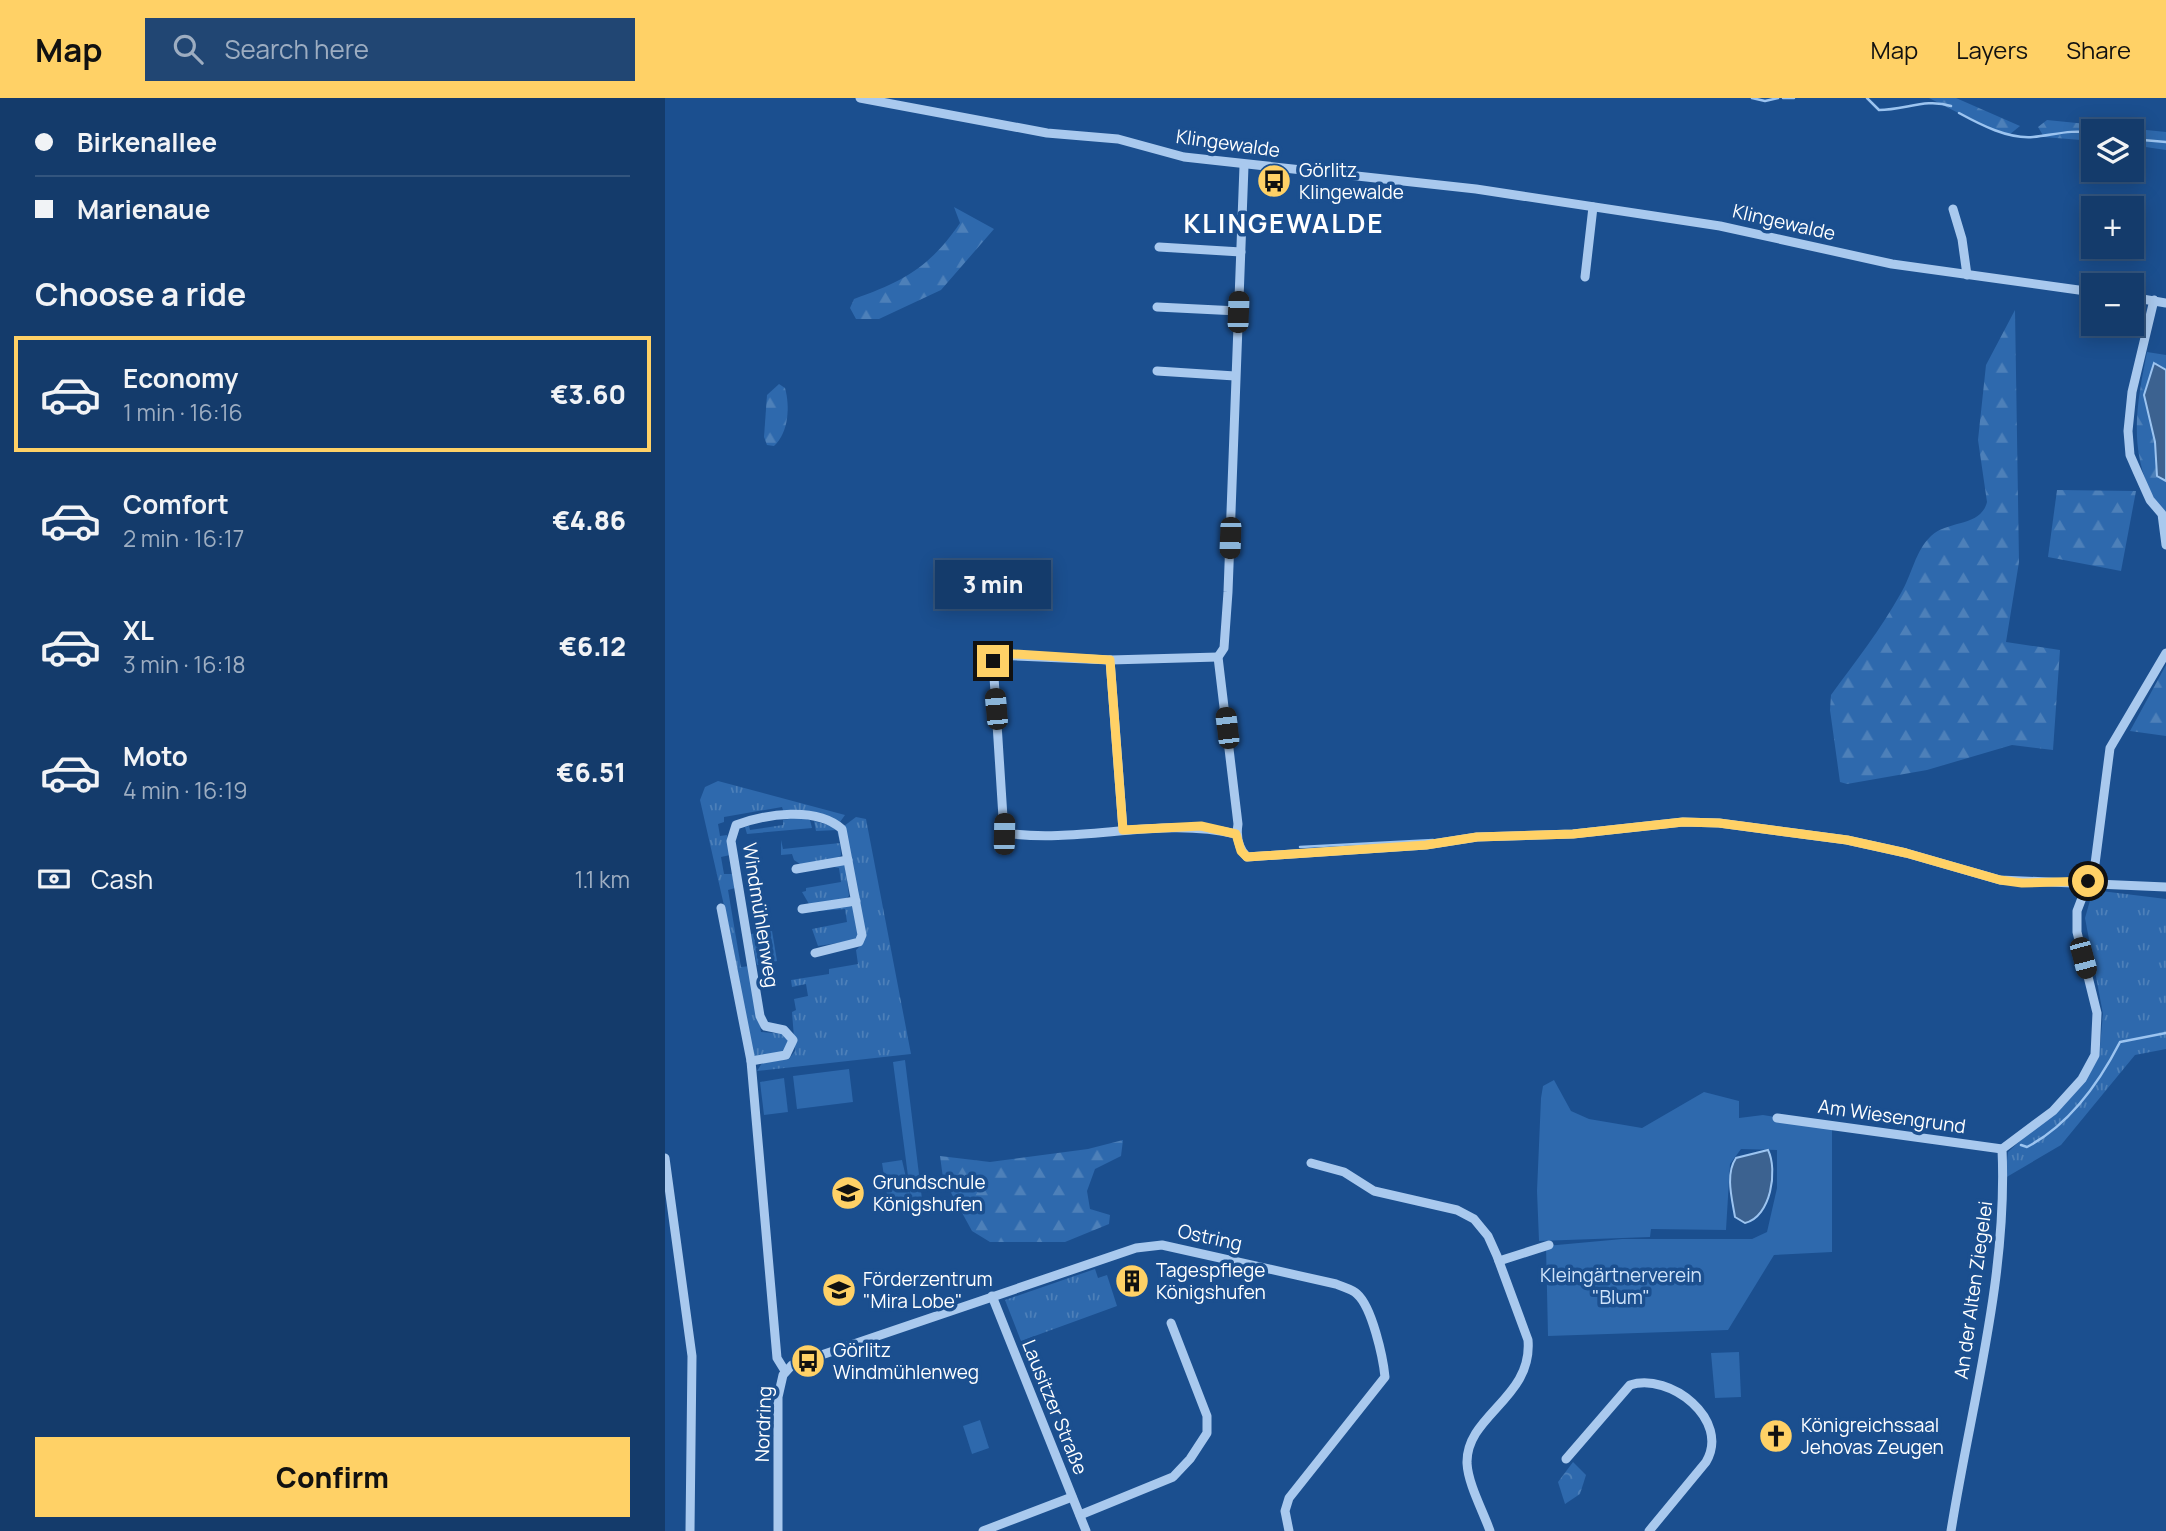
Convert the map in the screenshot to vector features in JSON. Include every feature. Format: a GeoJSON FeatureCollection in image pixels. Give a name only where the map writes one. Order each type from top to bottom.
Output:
{"type":"FeatureCollection","features":[{"type":"Feature","properties":{"kind":"street","name":"Klingewalde"},"geometry":{"type":"LineString","coordinates":[[860,98],[1047,133],[1118,139],[1184,157],[1244,166],[1426,182],[1720,226],[1892,264],[2081,290]]}},
{"type":"Feature","properties":{"kind":"street"},"geometry":{"type":"LineString","coordinates":[[1244,166],[1227,603],[1224,648],[1218,657],[1238,824],[1236,834],[1241,851],[1247,857],[1426,845],[1477,837],[1573,834],[1683,822],[1707,822],[1847,840],[1906,853],[2000,880],[2022,883],[2088,881],[2166,887]]}},
{"type":"Feature","properties":{"kind":"street"},"geometry":{"type":"LineString","coordinates":[[1585,277],[1593,207]]}},
{"type":"Feature","properties":{"kind":"street"},"geometry":{"type":"LineString","coordinates":[[1953,209],[1962,239],[1966,275]]}},
{"type":"Feature","properties":{"kind":"street"},"geometry":{"type":"LineString","coordinates":[[1159,247],[1241,252]]}},
{"type":"Feature","properties":{"kind":"street"},"geometry":{"type":"LineString","coordinates":[[2144,299],[2166,303]]}},
{"type":"Feature","properties":{"kind":"street"},"geometry":{"type":"LineString","coordinates":[[2154,300],[2132,392],[2128,430],[2130,454],[2150,500],[2162,514],[2166,545]]}},
{"type":"Feature","properties":{"kind":"street"},"geometry":{"type":"LineString","coordinates":[[1157,307],[1238,312]]}},
{"type":"Feature","properties":{"kind":"street"},"geometry":{"type":"LineString","coordinates":[[1157,371],[1235,376]]}},
{"type":"Feature","properties":{"kind":"street"},"geometry":{"type":"LineString","coordinates":[[1218,657],[1110,660],[1000,653],[993,658],[1004,834],[1035,838],[1201,826],[1236,834]]}},
{"type":"Feature","properties":{"kind":"street"},"geometry":{"type":"LineString","coordinates":[[2002,1149],[2053,1111],[2082,1079],[2095,1055],[2097,1013],[2076,923],[2080,900],[2095,864],[2110,748],[2166,653]]}},
{"type":"Feature","properties":{"kind":"street"},"geometry":{"type":"LineString","coordinates":[[1110,660],[1123,830]]}},
{"type":"Feature","properties":{"kind":"street","name":"Windmühlenweg"},"geometry":{"type":"LineString","coordinates":[[751,1061],[786,1055],[793,1040],[784,1030],[765,1026],[760,1016],[731,841],[732,830],[745,822],[786,815],[811,817],[842,829],[862,930],[859,942],[815,953]]}},
{"type":"Feature","properties":{"kind":"street"},"geometry":{"type":"LineString","coordinates":[[796,869],[848,860]]}},
{"type":"Feature","properties":{"kind":"street"},"geometry":{"type":"LineString","coordinates":[[802,909],[856,901]]}},
{"type":"Feature","properties":{"kind":"street","name":"Windmühlenweg"},"geometry":{"type":"LineString","coordinates":[[721,908],[751,1061],[777,1358],[785,1371]]}},
{"type":"Feature","properties":{"kind":"street","name":"Am Wiesengrund"},"geometry":{"type":"LineString","coordinates":[[1777,1118],[2002,1149]]}},
{"type":"Feature","properties":{"kind":"street","name":"An der Alten Ziegelei"},"geometry":{"type":"LineString","coordinates":[[1951,1531],[1982,1371],[2003,1218],[2002,1149]]}},
{"type":"Feature","properties":{"kind":"street"},"geometry":{"type":"LineString","coordinates":[[665,1158],[692,1356],[690,1531]]}},
{"type":"Feature","properties":{"kind":"street"},"geometry":{"type":"LineString","coordinates":[[1311,1163],[1344,1172],[1374,1191],[1466,1214],[1482,1227],[1499,1261],[1528,1340],[1529,1357],[1523,1376],[1477,1433],[1469,1451],[1468,1467],[1490,1531]]}},
{"type":"Feature","properties":{"kind":"street","name":"Ostring"},"geometry":{"type":"LineString","coordinates":[[992,1296],[1136,1248],[1162,1245],[1302,1275],[1356,1293],[1383,1354],[1385,1377],[1289,1498],[1285,1510],[1289,1531]]}},
{"type":"Feature","properties":{"kind":"street"},"geometry":{"type":"LineString","coordinates":[[1499,1261],[1549,1245]]}},
{"type":"Feature","properties":{"kind":"street","name":"Nordring"},"geometry":{"type":"LineString","coordinates":[[778,1531],[778,1397],[785,1371],[806,1358],[992,1296]]}},
{"type":"Feature","properties":{"kind":"street","name":"Lausitzer Straße"},"geometry":{"type":"LineString","coordinates":[[992,1296],[1086,1531]]}},
{"type":"Feature","properties":{"kind":"street"},"geometry":{"type":"LineString","coordinates":[[1080,1515],[1173,1477],[1190,1459],[1207,1433],[1207,1416],[1171,1324]]}},
{"type":"Feature","properties":{"kind":"street"},"geometry":{"type":"LineString","coordinates":[[1566,1459],[1630,1385],[1663,1384],[1694,1406],[1707,1420],[1711,1432],[1710,1453],[1649,1531]]}},
{"type":"Feature","properties":{"kind":"street"},"geometry":{"type":"LineString","coordinates":[[983,1531],[1073,1497]]}},
{"type":"Feature","properties":{"kind":"green space"},"geometry":{"type":"Polygon","coordinates":[[[1929,98],[1956,98],[2020,126],[2009,135],[1980,124],[1929,98]]]}},
{"type":"Feature","properties":{"kind":"green space"},"geometry":{"type":"Polygon","coordinates":[[[2047,120],[2081,123],[2081,140],[2044,137],[2038,127],[2047,120]]]}},
{"type":"Feature","properties":{"kind":"green space"},"geometry":{"type":"Polygon","coordinates":[[[2144,130],[2166,132],[2166,150],[2144,147],[2144,130]]]}},
{"type":"Feature","properties":{"kind":"green space"},"geometry":{"type":"Polygon","coordinates":[[[954,207],[994,229],[941,290],[879,319],[856,319],[850,308],[854,299],[902,279],[938,251],[960,223],[954,207]]]}},
{"type":"Feature","properties":{"kind":"green space"},"geometry":{"type":"Polygon","coordinates":[[[2015,310],[2019,562],[2006,642],[2060,650],[2053,750],[2012,745],[1927,770],[1847,784],[1840,782],[1830,710],[1831,695],[1893,606],[1926,542],[1946,527],[1978,516],[1987,502],[1978,440],[1986,365],[2015,310]]]}},
{"type":"Feature","properties":{"kind":"green space"},"geometry":{"type":"Polygon","coordinates":[[[2147,352],[2166,355],[2166,370],[2154,364],[2144,395],[2155,442],[2157,476],[2166,481],[2166,526],[2142,469],[2137,436],[2138,403],[2147,352]]]}},
{"type":"Feature","properties":{"kind":"green space"},"geometry":{"type":"Polygon","coordinates":[[[779,384],[785,388],[788,411],[783,434],[774,446],[767,445],[764,437],[767,395],[779,384]]]}},
{"type":"Feature","properties":{"kind":"green space"},"geometry":{"type":"Polygon","coordinates":[[[2057,490],[2136,491],[2121,571],[2048,557],[2057,490]]]}},
{"type":"Feature","properties":{"kind":"green space"},"geometry":{"type":"Polygon","coordinates":[[[2166,665],[2166,736],[2130,731],[2166,665]]]}},
{"type":"Feature","properties":{"kind":"green space"},"geometry":{"type":"Polygon","coordinates":[[[718,781],[845,815],[840,822],[801,811],[784,813],[782,807],[724,817],[724,822],[718,824],[720,836],[727,835],[730,855],[721,857],[724,874],[732,874],[735,888],[728,890],[741,967],[750,966],[761,1032],[784,1034],[789,1039],[784,1053],[757,1057],[752,1055],[733,945],[700,800],[705,787],[718,781]]]}},
{"type":"Feature","properties":{"kind":"green space"},"geometry":{"type":"Polygon","coordinates":[[[800,817],[810,820],[812,828],[747,834],[745,827],[749,826],[750,830],[783,825],[783,820],[800,817]]]}},
{"type":"Feature","properties":{"kind":"green space"},"geometry":{"type":"Polygon","coordinates":[[[856,817],[866,819],[911,1054],[757,1071],[762,1063],[789,1059],[795,1051],[792,1012],[796,1010],[794,999],[808,996],[806,984],[792,987],[791,980],[829,974],[829,969],[858,964],[856,950],[863,943],[844,826],[856,817]]]}},
{"type":"Feature","properties":{"kind":"green space"},"geometry":{"type":"Polygon","coordinates":[[[814,821],[839,828],[841,855],[836,860],[800,864],[794,860],[792,854],[781,855],[781,840],[783,849],[840,843],[837,830],[816,831],[814,821]]]}},
{"type":"Feature","properties":{"kind":"green space"},"geometry":{"type":"Polygon","coordinates":[[[838,864],[845,865],[849,896],[844,900],[809,904],[802,892],[806,891],[806,888],[841,882],[839,868],[834,867],[838,864]]]}},
{"type":"Feature","properties":{"kind":"green space"},"geometry":{"type":"Polygon","coordinates":[[[2093,890],[2166,899],[2166,1049],[2135,1055],[2061,1145],[2005,1178],[2008,1152],[2085,1081],[2099,1057],[2103,1014],[2085,918],[2093,890]]]}},
{"type":"Feature","properties":{"kind":"green space"},"geometry":{"type":"Polygon","coordinates":[[[847,905],[853,907],[859,932],[857,940],[818,946],[812,929],[847,922],[845,909],[805,912],[847,905]]]}},
{"type":"Feature","properties":{"kind":"green space"},"geometry":{"type":"Polygon","coordinates":[[[772,931],[777,961],[757,965],[751,934],[772,931]]]}},
{"type":"Feature","properties":{"kind":"green space"},"geometry":{"type":"Polygon","coordinates":[[[905,1060],[922,1199],[913,1204],[889,1208],[882,1163],[902,1160],[911,1199],[893,1062],[905,1060]]]}},
{"type":"Feature","properties":{"kind":"green space"},"geometry":{"type":"Polygon","coordinates":[[[849,1069],[853,1102],[797,1109],[793,1076],[849,1069]]]}},
{"type":"Feature","properties":{"kind":"green space"},"geometry":{"type":"Polygon","coordinates":[[[784,1078],[788,1112],[764,1115],[760,1082],[784,1078]]]}},
{"type":"Feature","properties":{"kind":"green space","name":"Kleingärtnerverein \"Blum\""},"geometry":{"type":"Polygon","coordinates":[[[1554,1080],[1571,1111],[1589,1119],[1642,1128],[1704,1092],[1739,1101],[1739,1118],[1763,1115],[1832,1126],[1832,1252],[1774,1255],[1728,1330],[1548,1336],[1546,1246],[1622,1239],[1752,1239],[1767,1232],[1777,1188],[1777,1150],[1741,1149],[1730,1164],[1726,1230],[1651,1229],[1650,1237],[1539,1241],[1537,1191],[1541,1098],[1543,1086],[1554,1080]]]}},
{"type":"Feature","properties":{"kind":"green space"},"geometry":{"type":"Polygon","coordinates":[[[1123,1140],[1121,1156],[1095,1169],[1087,1191],[1090,1209],[1110,1215],[1109,1224],[1065,1242],[990,1242],[972,1231],[943,1178],[940,1156],[990,1162],[1088,1149],[1123,1140]]]}},
{"type":"Feature","properties":{"kind":"green space"},"geometry":{"type":"Polygon","coordinates":[[[1095,1269],[1098,1278],[1107,1275],[1117,1306],[1021,1341],[1005,1300],[1095,1269]]]}},
{"type":"Feature","properties":{"kind":"green space"},"geometry":{"type":"Polygon","coordinates":[[[1739,1352],[1741,1397],[1715,1398],[1711,1353],[1739,1352]]]}},
{"type":"Feature","properties":{"kind":"green space"},"geometry":{"type":"Polygon","coordinates":[[[980,1420],[989,1448],[972,1454],[963,1426],[980,1420]]]}},
{"type":"Feature","properties":{"kind":"green space"},"geometry":{"type":"Polygon","coordinates":[[[1573,1462],[1586,1475],[1580,1494],[1565,1504],[1558,1482],[1573,1462]]]}},
{"type":"Feature","properties":{"kind":"shaded area"},"geometry":{"type":"Polygon","coordinates":[[[2154,363],[2166,370],[2166,481],[2157,476],[2155,442],[2144,395],[2154,363]]]}},
{"type":"Feature","properties":{"kind":"shaded area"},"geometry":{"type":"Polygon","coordinates":[[[1768,1150],[1772,1169],[1770,1192],[1761,1212],[1745,1223],[1735,1217],[1730,1187],[1733,1164],[1736,1158],[1768,1150]]]}},
{"type":"Feature","properties":{"kind":"waterway"},"geometry":{"type":"LineString","coordinates":[[1752,98],[1765,101],[1778,98]]}},
{"type":"Feature","properties":{"kind":"waterway"},"geometry":{"type":"LineString","coordinates":[[1783,98],[1794,98]]}},
{"type":"Feature","properties":{"kind":"waterway"},"geometry":{"type":"LineString","coordinates":[[1867,98],[1879,110],[1933,103],[1951,106]]}},
{"type":"Feature","properties":{"kind":"waterway"},"geometry":{"type":"LineString","coordinates":[[1959,113],[2014,136],[2081,132]]}},
{"type":"Feature","properties":{"kind":"waterway"},"geometry":{"type":"LineString","coordinates":[[2144,140],[2166,142]]}},
{"type":"Feature","properties":{"kind":"waterway"},"geometry":{"type":"LineString","coordinates":[[1300,847],[1433,840]]}},
{"type":"Feature","properties":{"kind":"waterway"},"geometry":{"type":"LineString","coordinates":[[2021,1145],[2027,1147],[2042,1138],[2069,1115],[2103,1073],[2120,1042],[2166,1033]]}},
{"type":"Feature","properties":{"kind":"place","name":"Görlitz Klingewalde"},"geometry":{"type":"Point","coordinates":[1274,181]}},
{"type":"Feature","properties":{"kind":"place","name":"Grundschule Königshufen"},"geometry":{"type":"Point","coordinates":[848,1193]}},
{"type":"Feature","properties":{"kind":"place","name":"Tagespflege Königshufen"},"geometry":{"type":"Point","coordinates":[1132,1281]}},
{"type":"Feature","properties":{"kind":"place","name":"Förderzentrum \"Mira Lobe\""},"geometry":{"type":"Point","coordinates":[839,1290]}},
{"type":"Feature","properties":{"kind":"place","name":"Görlitz Windmühlenweg"},"geometry":{"type":"Point","coordinates":[808,1361]}},
{"type":"Feature","properties":{"kind":"place","name":"Königreichssaal Jehovas Zeugen"},"geometry":{"type":"Point","coordinates":[1776,1436]}},
{"type":"Feature","properties":{"kind":"district","name":"KLINGEWALDE"},"geometry":{"type":"Point","coordinates":[1284,224]}},
{"type":"Feature","properties":{"kind":"route"},"geometry":{"type":"LineString","coordinates":[[993,661],[1000,653],[1110,660],[1123,830],[1201,826],[1221,828],[1236,834],[1241,851],[1247,857],[1426,845],[1477,837],[1573,834],[1683,822],[1719,823],[1847,840],[1906,853],[2000,880],[2022,883],[2088,881]]}}]}
